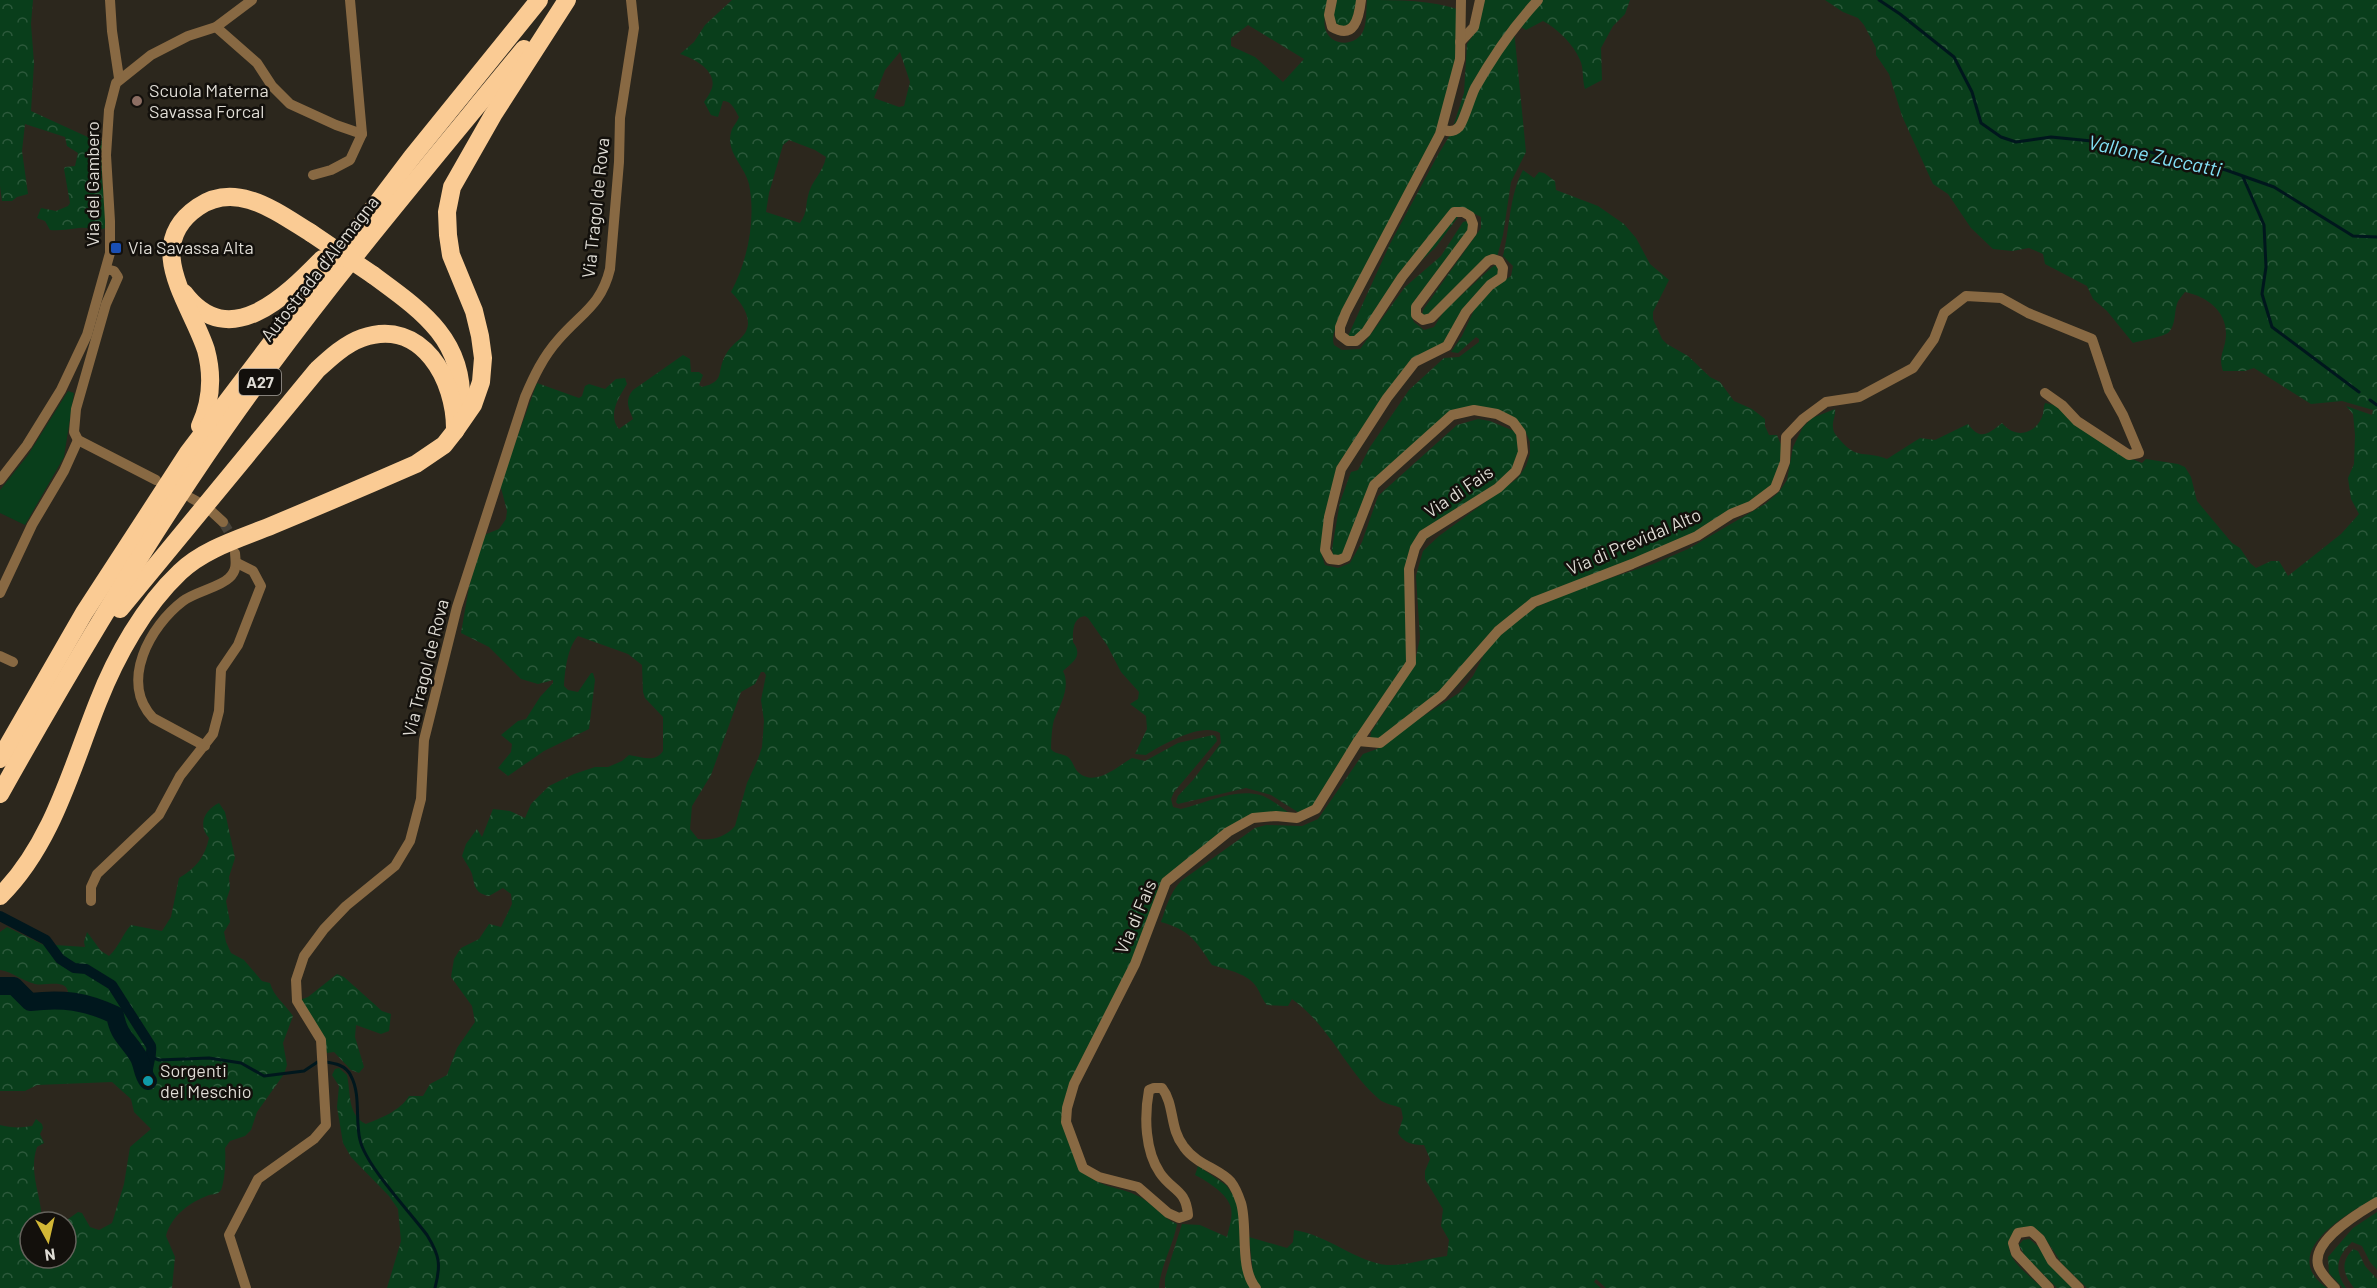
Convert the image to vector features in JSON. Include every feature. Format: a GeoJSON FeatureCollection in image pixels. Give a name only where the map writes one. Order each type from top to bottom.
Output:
{"type":"FeatureCollection","features":[{"type":"Feature","properties":{"kind":"highway","name":"Autostrada d'Alemagna"},"geometry":{"type":"LineString","coordinates":[[0,759],[84,614],[188,453],[412,157],[539,0]]}},
{"type":"Feature","properties":{"kind":"highway","name":"Autostrada d'Alemagna"},"geometry":{"type":"LineString","coordinates":[[0,794],[69,671],[205,457],[325,293],[566,0]]}},
{"type":"Feature","properties":{"kind":"highway","name":"A27"},"geometry":{"type":"LineString","coordinates":[[0,896],[28,859],[52,820],[99,700],[125,647],[146,613],[182,570],[215,549],[416,464],[444,445],[473,405],[481,382],[483,358],[474,311],[451,255],[447,212],[452,187],[493,115],[566,0]]}},
{"type":"Feature","properties":{"kind":"highway","name":"A27"},"geometry":{"type":"LineString","coordinates":[[178,284],[196,306],[218,318],[241,319],[256,314],[297,285],[323,258],[371,196],[412,157]]}},
{"type":"Feature","properties":{"kind":"highway","name":"A27"},"geometry":{"type":"LineString","coordinates":[[188,453],[206,414],[210,376],[206,350],[172,266],[172,239],[189,214],[201,205],[215,199],[230,197],[261,203],[311,232],[425,315],[444,337],[458,371],[461,390],[460,410],[455,431]]}},
{"type":"Feature","properties":{"kind":"highway","name":"A27"},"geometry":{"type":"LineString","coordinates":[[69,671],[317,370],[348,345],[362,338],[380,334],[396,335],[418,344],[428,352],[445,378],[453,399],[455,431]]}},
{"type":"Feature","properties":{"kind":"street"},"geometry":{"type":"LineString","coordinates":[[110,0],[119,78],[164,47],[216,27],[252,0]]}},
{"type":"Feature","properties":{"kind":"street"},"geometry":{"type":"LineString","coordinates":[[313,175],[331,170],[350,160],[362,134],[350,0]]}},
{"type":"Feature","properties":{"kind":"street","name":"Via Tragol de Rova"},"geometry":{"type":"LineString","coordinates":[[246,1288],[229,1235],[258,1179],[314,1139],[326,1125],[321,1040],[297,1001],[295,992],[298,972],[304,956],[324,929],[346,906],[395,866],[410,841],[421,799],[424,740],[457,607],[525,397],[539,365],[558,340],[600,297],[606,286],[610,269],[620,162],[620,118],[634,28],[631,0]]}},
{"type":"Feature","properties":{"kind":"street"},"geometry":{"type":"LineString","coordinates":[[1332,0],[1329,15],[1332,27],[1340,32],[1349,30],[1355,24],[1360,15],[1361,0]]}},
{"type":"Feature","properties":{"kind":"street","name":"Via di Fais"},"geometry":{"type":"LineString","coordinates":[[1256,1288],[1252,1284],[1247,1265],[1241,1204],[1231,1182],[1194,1158],[1182,1146],[1172,1124],[1169,1096],[1162,1088],[1149,1090],[1147,1101],[1149,1148],[1161,1175],[1179,1190],[1187,1203],[1188,1215],[1179,1218],[1168,1213],[1138,1187],[1099,1177],[1083,1168],[1066,1122],[1067,1108],[1074,1084],[1135,964],[1166,882],[1228,832],[1253,818],[1276,816],[1297,818],[1316,809],[1358,741],[1411,663],[1410,569],[1415,548],[1424,535],[1498,488],[1516,471],[1523,452],[1521,433],[1513,422],[1497,414],[1474,410],[1452,415],[1374,485],[1346,557],[1339,560],[1330,558],[1325,550],[1329,517],[1341,469],[1387,398],[1415,362],[1447,346],[1466,312],[1490,285],[1502,277],[1503,268],[1499,261],[1493,259],[1488,261],[1431,318],[1423,320],[1416,315],[1416,307],[1472,232],[1473,224],[1470,216],[1463,212],[1454,212],[1402,277],[1366,332],[1356,340],[1348,341],[1340,336],[1340,327],[1346,312],[1442,129],[1460,59],[1461,0]]}},
{"type":"Feature","properties":{"kind":"street"},"geometry":{"type":"LineString","coordinates":[[1460,42],[1474,27],[1480,0]]}},
{"type":"Feature","properties":{"kind":"street"},"geometry":{"type":"LineString","coordinates":[[1442,129],[1448,132],[1456,130],[1461,124],[1474,92],[1491,60],[1516,24],[1538,0]]}},
{"type":"Feature","properties":{"kind":"street"},"geometry":{"type":"LineString","coordinates":[[216,27],[257,63],[272,86],[290,104],[362,134]]}},
{"type":"Feature","properties":{"kind":"street","name":"Via del Gambero"},"geometry":{"type":"LineString","coordinates":[[0,480],[27,445],[75,364],[87,334],[110,253],[106,155],[109,110],[119,78]]}},
{"type":"Feature","properties":{"kind":"street"},"geometry":{"type":"LineString","coordinates":[[106,269],[114,271],[118,277],[106,304],[76,409],[74,432],[78,440],[156,480]]}},
{"type":"Feature","properties":{"kind":"street","name":"Via di Previdal Alto"},"geometry":{"type":"LineString","coordinates":[[1358,741],[1380,743],[1442,695],[1498,631],[1534,602],[1698,536],[1731,514],[1751,506],[1775,488],[1785,462],[1786,437],[1803,419],[1826,402],[1859,397],[1913,368],[1934,339],[1944,312],[1966,296],[2001,298],[2028,314],[2092,339],[2109,390],[2123,415],[2139,453],[2129,455],[2077,421],[2062,405],[2045,393]]}},
{"type":"Feature","properties":{"kind":"street"},"geometry":{"type":"LineString","coordinates":[[0,594],[32,525],[64,471],[78,440]]}},
{"type":"Feature","properties":{"kind":"street"},"geometry":{"type":"LineString","coordinates":[[210,510],[223,522]]}},
{"type":"Feature","properties":{"kind":"street"},"geometry":{"type":"LineString","coordinates":[[91,901],[91,887],[97,874],[159,815],[180,776],[206,746],[213,734],[219,711],[221,670],[238,645],[261,586],[253,571],[236,558],[236,570],[228,580],[185,600],[172,610],[140,662],[137,685],[140,698],[147,711],[153,718],[206,746]]}},
{"type":"Feature","properties":{"kind":"street"},"geometry":{"type":"LineString","coordinates":[[0,656],[13,662]]}},
{"type":"Feature","properties":{"kind":"street"},"geometry":{"type":"LineString","coordinates":[[2335,1288],[2318,1265],[2319,1253],[2331,1235],[2347,1221],[2377,1202]]}},
{"type":"Feature","properties":{"kind":"street"},"geometry":{"type":"LineString","coordinates":[[2049,1288],[2016,1253],[2013,1243],[2018,1233],[2031,1231],[2040,1239],[2052,1261],[2079,1288]]}},
{"type":"Feature","properties":{"kind":"green space"},"geometry":{"type":"Polygon","coordinates":[[[0,0],[33,0],[31,24],[34,63],[31,111],[92,139],[103,141],[102,178],[107,227],[103,229],[50,230],[45,221],[37,218],[41,208],[56,211],[70,203],[64,169],[75,166],[78,153],[67,146],[65,137],[25,124],[22,151],[28,194],[12,201],[2,201],[0,186],[0,0]]]}},
{"type":"Feature","properties":{"kind":"green space"},"geometry":{"type":"Polygon","coordinates":[[[732,0],[1330,0],[1325,28],[1332,39],[1344,43],[1361,35],[1366,18],[1367,0],[1426,2],[1460,10],[1455,99],[1451,101],[1352,303],[1338,323],[1333,339],[1334,345],[1342,350],[1360,349],[1405,287],[1441,256],[1463,222],[1467,221],[1472,225],[1412,318],[1414,322],[1424,330],[1434,327],[1444,311],[1492,267],[1496,265],[1501,271],[1452,336],[1420,361],[1346,462],[1322,556],[1325,565],[1338,568],[1350,563],[1362,542],[1378,496],[1457,425],[1478,419],[1490,421],[1514,431],[1522,444],[1509,476],[1414,549],[1406,662],[1348,762],[1304,816],[1271,795],[1246,788],[1178,804],[1176,802],[1178,796],[1221,743],[1220,733],[1212,730],[1192,732],[1146,755],[1135,754],[1147,729],[1146,716],[1130,704],[1138,699],[1139,692],[1121,672],[1107,645],[1085,616],[1075,622],[1074,626],[1073,642],[1077,651],[1076,658],[1063,671],[1065,690],[1053,723],[1051,749],[1068,757],[1079,773],[1086,777],[1100,777],[1132,758],[1145,761],[1178,743],[1213,735],[1217,741],[1174,792],[1171,799],[1173,807],[1181,809],[1220,797],[1250,793],[1269,799],[1296,818],[1247,823],[1168,883],[1067,1110],[1082,1170],[1095,1181],[1142,1198],[1177,1224],[1159,1288],[387,1288],[401,1241],[398,1209],[389,1196],[351,1157],[343,1143],[337,1107],[339,1086],[332,1075],[335,1069],[339,1068],[347,1075],[353,1109],[360,1120],[366,1124],[395,1110],[409,1096],[423,1096],[430,1084],[447,1075],[457,1048],[475,1022],[472,1006],[451,977],[454,959],[461,948],[479,939],[489,924],[501,927],[512,904],[511,894],[503,888],[489,896],[476,889],[471,872],[462,856],[466,844],[477,829],[482,837],[493,809],[510,811],[525,818],[531,804],[549,786],[595,767],[608,767],[629,755],[652,758],[663,751],[663,717],[645,698],[642,665],[628,654],[578,636],[569,653],[564,686],[568,690],[578,692],[593,673],[595,680],[589,729],[544,751],[508,776],[498,768],[511,752],[512,744],[501,735],[518,721],[526,719],[553,680],[538,684],[521,679],[489,647],[461,633],[469,587],[484,535],[499,529],[506,519],[507,511],[500,484],[537,383],[579,398],[585,386],[589,384],[605,389],[616,379],[625,378],[627,384],[614,412],[619,429],[633,419],[628,401],[633,390],[683,355],[690,359],[691,372],[699,372],[703,375],[699,385],[702,387],[710,385],[719,376],[722,362],[728,351],[746,332],[748,320],[746,314],[731,292],[746,253],[752,211],[747,177],[733,151],[730,137],[739,117],[726,101],[723,101],[718,117],[711,115],[704,102],[713,82],[708,70],[691,58],[680,54],[694,42],[705,25],[732,0]],[[1248,25],[1231,38],[1231,46],[1255,57],[1283,82],[1304,59],[1248,25]],[[900,52],[885,70],[874,98],[899,107],[904,106],[910,82],[900,52]],[[789,140],[783,145],[766,212],[800,223],[810,191],[826,157],[789,140]],[[761,672],[755,684],[741,692],[711,775],[692,806],[690,829],[698,839],[718,837],[735,826],[747,783],[762,747],[764,721],[761,700],[766,675],[764,672],[761,672]]]}},
{"type":"Feature","properties":{"kind":"green space"},"geometry":{"type":"Polygon","coordinates":[[[1337,0],[1359,0],[1357,22],[1340,32],[1333,15],[1337,0]]]}},
{"type":"Feature","properties":{"kind":"green space"},"geometry":{"type":"Polygon","coordinates":[[[1485,0],[1533,0],[1453,127],[1464,93],[1467,44],[1474,34],[1485,0]]]}},
{"type":"Feature","properties":{"kind":"green space"},"geometry":{"type":"Polygon","coordinates":[[[1542,0],[1630,0],[1625,14],[1613,26],[1601,48],[1602,80],[1585,89],[1582,67],[1577,54],[1549,24],[1543,21],[1526,30],[1518,25],[1542,0]]]}},
{"type":"Feature","properties":{"kind":"green space"},"geometry":{"type":"Polygon","coordinates":[[[1825,0],[2377,0],[2377,1197],[2334,1224],[2313,1248],[2309,1261],[2314,1275],[2327,1288],[2087,1288],[2062,1264],[2043,1235],[2037,1230],[2011,1236],[2009,1244],[2013,1258],[2018,1265],[2042,1288],[1606,1288],[1596,1279],[1594,1282],[1601,1288],[1260,1288],[1253,1273],[1249,1237],[1287,1248],[1293,1242],[1294,1230],[1319,1237],[1375,1263],[1402,1264],[1447,1256],[1449,1240],[1441,1226],[1443,1209],[1425,1179],[1425,1171],[1430,1159],[1424,1145],[1409,1143],[1398,1133],[1403,1118],[1401,1108],[1381,1101],[1367,1088],[1328,1035],[1292,999],[1288,1006],[1267,1005],[1257,987],[1246,977],[1212,965],[1186,933],[1161,922],[1167,906],[1181,881],[1255,828],[1266,825],[1302,826],[1318,819],[1363,754],[1377,749],[1392,736],[1459,693],[1473,676],[1489,645],[1530,610],[1574,590],[1653,564],[1688,549],[1765,504],[1779,492],[1787,480],[1793,447],[1803,427],[1812,418],[1835,409],[1834,431],[1846,446],[1857,453],[1887,459],[1920,438],[1935,440],[1968,424],[1981,434],[1989,432],[2002,423],[2012,431],[2024,433],[2038,423],[2043,415],[2045,403],[2054,405],[2127,457],[2142,463],[2146,459],[2185,467],[2191,477],[2197,501],[2232,543],[2240,548],[2250,563],[2256,568],[2271,561],[2279,561],[2288,576],[2341,534],[2359,514],[2351,499],[2348,478],[2354,464],[2355,435],[2353,414],[2346,406],[2372,415],[2373,410],[2342,401],[2311,404],[2254,368],[2245,371],[2223,371],[2221,360],[2226,333],[2222,316],[2210,303],[2194,294],[2185,292],[2179,299],[2173,326],[2167,334],[2133,343],[2107,311],[2093,299],[2087,286],[2045,264],[2043,254],[2029,248],[2012,251],[1993,249],[1971,228],[1948,194],[1933,184],[1902,116],[1889,74],[1876,55],[1876,48],[1864,25],[1858,18],[1843,12],[1825,0]]]}},
{"type":"Feature","properties":{"kind":"green space"},"geometry":{"type":"Polygon","coordinates":[[[1514,30],[1526,152],[1511,182],[1503,235],[1497,257],[1432,315],[1422,316],[1423,310],[1481,228],[1481,217],[1467,210],[1461,213],[1436,247],[1419,263],[1356,338],[1348,336],[1390,244],[1439,153],[1514,30]]]}},
{"type":"Feature","properties":{"kind":"green space"},"geometry":{"type":"Polygon","coordinates":[[[1523,170],[1534,178],[1539,172],[1544,173],[1555,181],[1556,190],[1598,206],[1624,224],[1636,238],[1650,264],[1669,280],[1653,312],[1653,319],[1662,339],[1688,356],[1710,377],[1720,382],[1734,401],[1752,409],[1765,419],[1769,435],[1777,435],[1784,452],[1782,478],[1736,515],[1526,606],[1456,687],[1380,743],[1370,739],[1371,732],[1400,688],[1416,657],[1420,638],[1416,576],[1423,551],[1439,536],[1518,478],[1530,454],[1530,442],[1524,428],[1489,411],[1453,419],[1375,488],[1343,557],[1333,555],[1332,549],[1340,502],[1351,472],[1358,470],[1370,447],[1409,390],[1444,358],[1459,357],[1479,342],[1476,337],[1458,353],[1451,352],[1462,336],[1475,308],[1494,288],[1511,276],[1513,266],[1503,256],[1512,201],[1523,170]]]}},
{"type":"Feature","properties":{"kind":"green space"},"geometry":{"type":"Polygon","coordinates":[[[68,391],[74,393],[64,457],[25,525],[0,513],[0,490],[28,455],[68,391]]]}},
{"type":"Feature","properties":{"kind":"green space"},"geometry":{"type":"Polygon","coordinates":[[[219,803],[225,812],[235,858],[229,877],[230,889],[226,901],[230,922],[224,932],[226,942],[231,953],[244,960],[262,981],[270,983],[293,1016],[283,1043],[287,1065],[284,1074],[257,1112],[251,1130],[245,1136],[230,1141],[225,1148],[225,1169],[221,1190],[217,1194],[209,1195],[188,1206],[172,1222],[166,1236],[175,1257],[172,1288],[0,1288],[0,1125],[32,1126],[36,1119],[43,1128],[40,1134],[44,1143],[37,1147],[34,1166],[41,1210],[18,1210],[18,1270],[78,1270],[78,1212],[82,1213],[90,1227],[99,1230],[112,1223],[124,1184],[130,1147],[151,1129],[134,1112],[131,1099],[112,1082],[37,1085],[25,1091],[0,1091],[0,982],[12,984],[24,999],[39,1004],[57,1005],[67,1002],[68,994],[67,988],[63,985],[35,984],[0,970],[0,932],[7,927],[52,949],[55,945],[85,947],[87,932],[101,951],[109,956],[131,925],[162,931],[171,917],[179,878],[195,866],[205,851],[209,838],[205,833],[203,823],[210,809],[219,803]]]}},
{"type":"Feature","properties":{"kind":"green space"},"geometry":{"type":"Polygon","coordinates":[[[337,974],[344,977],[382,1011],[391,1014],[389,1031],[381,1034],[356,1025],[355,1037],[364,1067],[359,1073],[351,1070],[334,1052],[327,1053],[300,1000],[308,997],[337,974]]]}},
{"type":"Feature","properties":{"kind":"green space"},"geometry":{"type":"Polygon","coordinates":[[[1198,1166],[1226,1185],[1236,1199],[1251,1288],[1165,1288],[1165,1278],[1182,1224],[1200,1225],[1227,1237],[1232,1215],[1229,1203],[1216,1188],[1195,1175],[1198,1166]]]}},
{"type":"Feature","properties":{"kind":"green space"},"geometry":{"type":"Polygon","coordinates":[[[2377,1212],[2377,1270],[2362,1246],[2352,1242],[2338,1264],[2346,1288],[2343,1288],[2329,1273],[2328,1257],[2353,1228],[2377,1212]]]}},
{"type":"Feature","properties":{"kind":"green space"},"geometry":{"type":"Polygon","coordinates":[[[2029,1239],[2075,1288],[2057,1288],[2025,1256],[2019,1245],[2023,1240],[2029,1239]]]}},
{"type":"Feature","properties":{"kind":"green space"},"geometry":{"type":"Polygon","coordinates":[[[2353,1249],[2358,1251],[2365,1266],[2377,1279],[2377,1288],[2354,1288],[2350,1283],[2344,1268],[2346,1259],[2353,1249]]]}},
{"type":"Feature","properties":{"kind":"waterway","name":"Vallone Zuccatti"},"geometry":{"type":"LineString","coordinates":[[1879,0],[1954,57],[1972,92],[1981,123],[2001,137],[2016,142],[2051,137],[2112,143],[2226,170],[2274,187],[2353,236],[2377,237]]}},
{"type":"Feature","properties":{"kind":"waterway"},"geometry":{"type":"LineString","coordinates":[[2243,177],[2264,225],[2266,267],[2262,294],[2272,327],[2359,392]]}},
{"type":"Feature","properties":{"kind":"waterway"},"geometry":{"type":"LineString","coordinates":[[2370,400],[2377,405]]}},
{"type":"Feature","properties":{"kind":"waterway"},"geometry":{"type":"LineString","coordinates":[[0,916],[46,940],[60,959],[74,968],[86,969],[112,985],[151,1046],[148,1081]]}},
{"type":"Feature","properties":{"kind":"waterway"},"geometry":{"type":"LineString","coordinates":[[0,986],[14,986],[30,1002],[53,1000],[74,1002],[94,1006],[115,1015],[119,1028],[138,1056],[148,1081]]}},
{"type":"Feature","properties":{"kind":"waterway"},"geometry":{"type":"LineString","coordinates":[[133,1050],[159,1060],[209,1058],[241,1063],[264,1076],[304,1071],[319,1061],[345,1068],[351,1076],[356,1091],[360,1140],[364,1151],[379,1175],[427,1235],[435,1249],[439,1267],[435,1288]]}},
{"type":"Feature","properties":{"kind":"tunnel"},"geometry":{"type":"LineString","coordinates":[[223,522],[231,535],[234,546]]}},
{"type":"Feature","properties":{"kind":"place","name":"Scuola Materna Savassa Forcal"},"geometry":{"type":"Point","coordinates":[137,101]}},
{"type":"Feature","properties":{"kind":"place","name":"Via Savassa Alta"},"geometry":{"type":"Point","coordinates":[116,248]}},
{"type":"Feature","properties":{"kind":"place","name":"Sorgenti del Meschio"},"geometry":{"type":"Point","coordinates":[148,1081]}}]}
